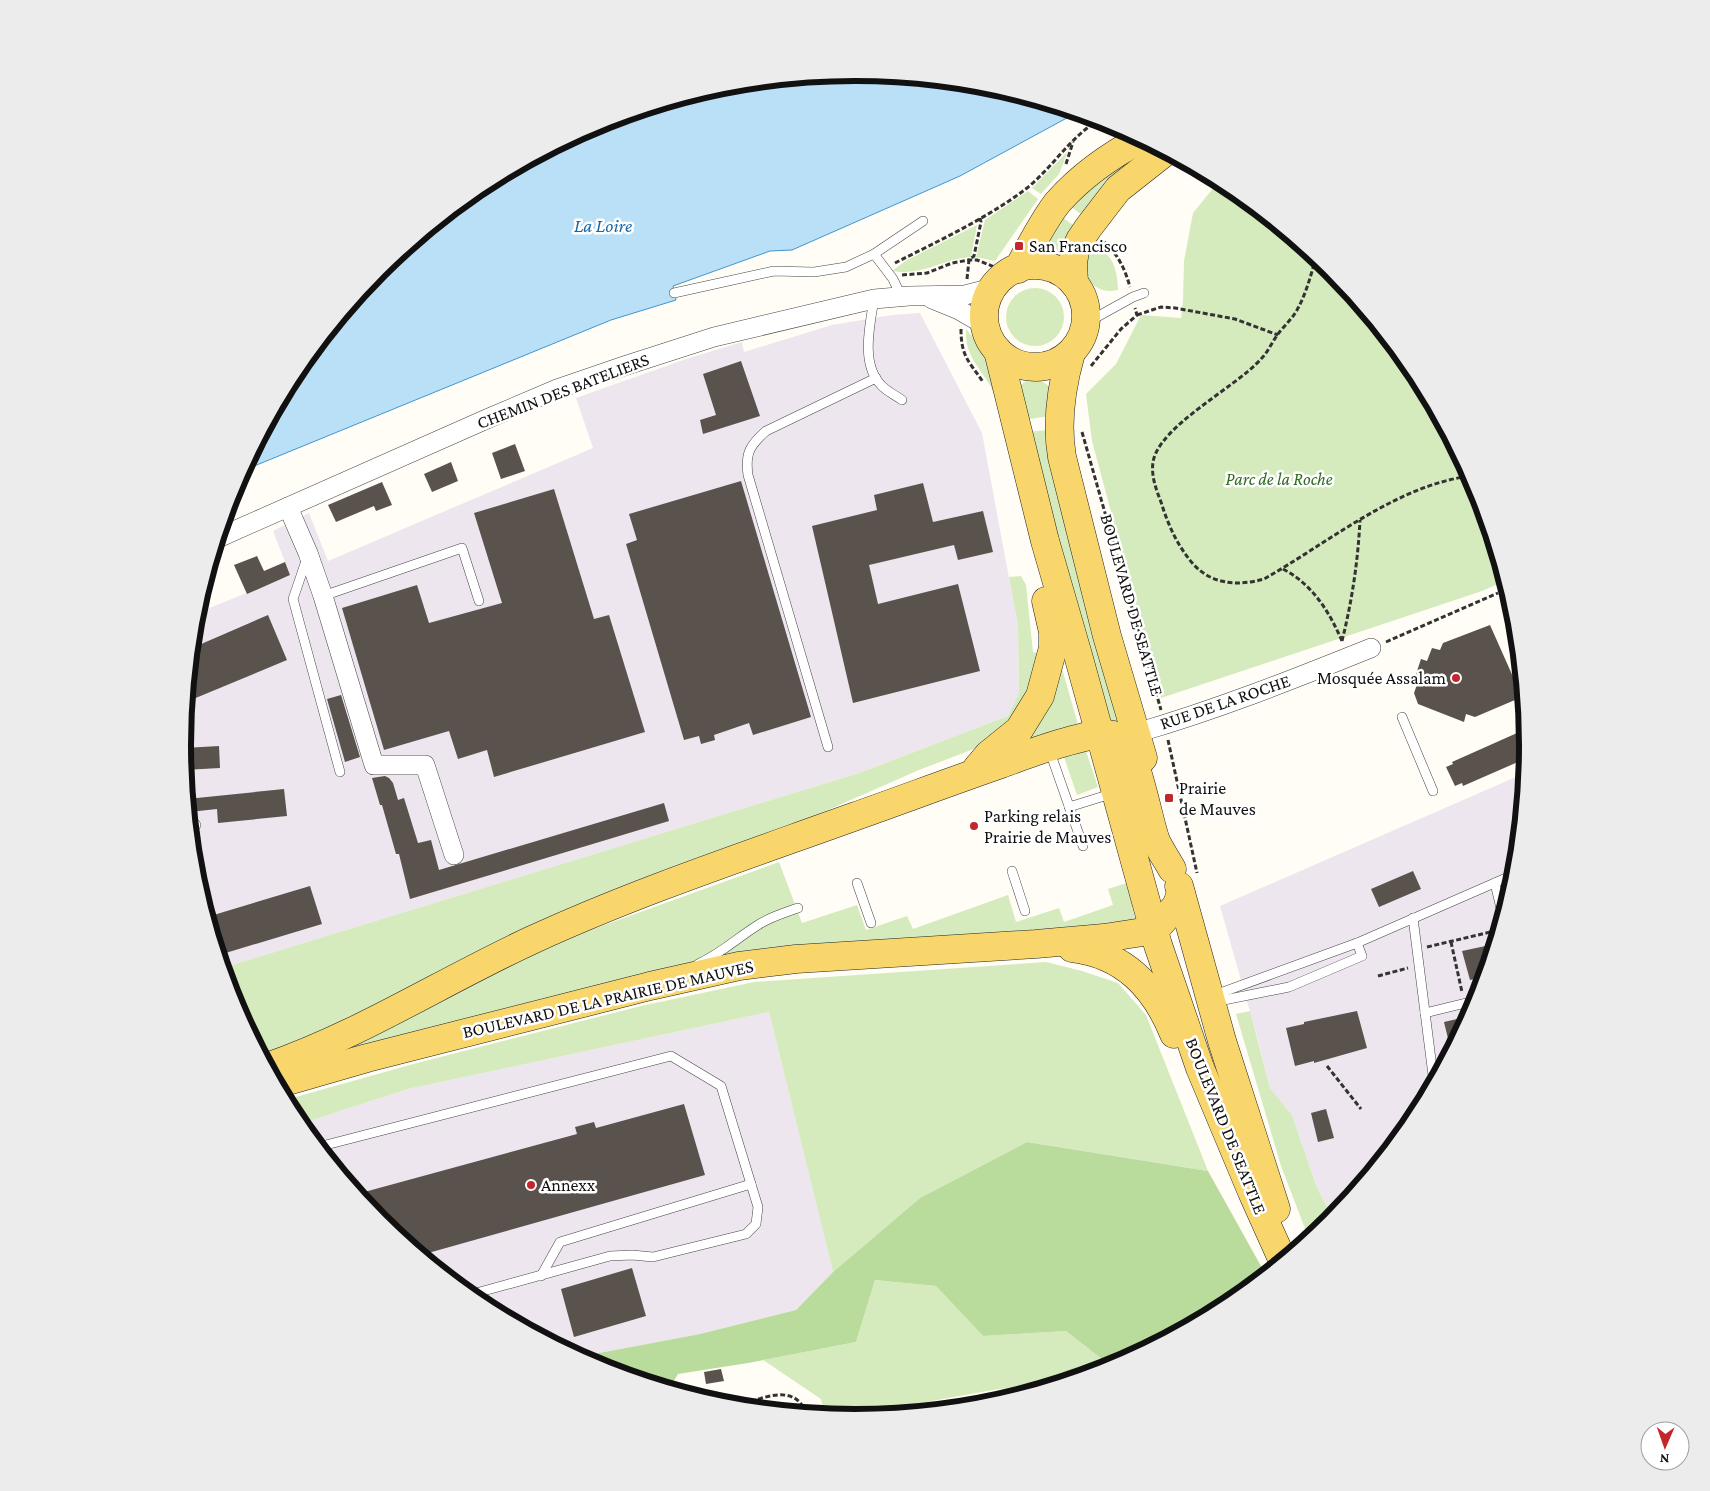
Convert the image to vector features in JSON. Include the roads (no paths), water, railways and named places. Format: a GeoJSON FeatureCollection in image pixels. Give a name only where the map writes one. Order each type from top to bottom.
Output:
{"type":"FeatureCollection","features":[{"type":"Feature","properties":{"kind":"main road"},"geometry":{"type":"LineString","coordinates":[[1005,277],[1035,265],[1052,268],[1074,283],[1087,312],[1081,361],[1056,363],[1039,368],[1021,366],[1004,357],[992,344],[985,325],[985,306],[1005,277],[1057,203],[1091,171],[1134,143]]}},
{"type":"Feature","properties":{"kind":"main road"},"geometry":{"type":"LineString","coordinates":[[1074,283],[1073,262],[1075,251],[1088,228],[1118,189],[1160,156]]}},
{"type":"Feature","properties":{"kind":"main road","name":"BOULEVARD DE SEATTLE"},"geometry":{"type":"LineString","coordinates":[[998,351],[1045,541],[1153,929],[1200,1068],[1280,1255]]}},
{"type":"Feature","properties":{"kind":"main road","name":"BOULEVARD DE SEATTLE"},"geometry":{"type":"LineString","coordinates":[[1081,361],[1061,402],[1059,432],[1062,457],[1107,636],[1136,733],[1184,880],[1191,935],[1269,1188],[1292,1246]]}},
{"type":"Feature","properties":{"kind":"main road"},"geometry":{"type":"LineString","coordinates":[[971,774],[988,755],[1019,730],[1031,714],[1040,696],[1053,648],[1053,632],[1038,563],[1045,541]]}},
{"type":"Feature","properties":{"kind":"main road"},"geometry":{"type":"LineString","coordinates":[[273,1065],[297,1057],[361,1027],[496,958],[596,912],[971,774],[1048,747],[1100,734]]}},
{"type":"Feature","properties":{"kind":"main road","name":"BOULEVARD DE SEATTLE"},"geometry":{"type":"LineString","coordinates":[[1100,734],[1111,734],[1122,739],[1131,752],[1156,841],[1184,880]]}},
{"type":"Feature","properties":{"kind":"main road"},"geometry":{"type":"LineString","coordinates":[[1153,929],[1176,906],[1184,880]]}},
{"type":"Feature","properties":{"kind":"main road","name":"BOULEVARD DE LA PRAIRIE DE MAUVES"},"geometry":{"type":"LineString","coordinates":[[283,1082],[367,1058],[650,986],[739,966],[796,959],[1104,938],[1153,929]]}},
{"type":"Feature","properties":{"kind":"main road","name":"BOULEVARD DE LA PRAIRIE DE MAUVES"},"geometry":{"type":"LineString","coordinates":[[1036,944],[1094,952],[1129,969],[1143,982],[1169,1022],[1221,1154],[1252,1192]]}},
{"type":"Feature","properties":{"kind":"main road"},"geometry":{"type":"LineString","coordinates":[[1174,990],[1191,1000],[1205,1003],[1211,1000]]}},
{"type":"Feature","properties":{"kind":"street","name":"CHEMIN DES BATELIERS"},"geometry":{"type":"LineString","coordinates":[[225,535],[566,386],[714,337],[874,299],[901,296],[965,294],[1005,277]]}},
{"type":"Feature","properties":{"kind":"street","name":"CHEMIN DES BATELIERS"},"geometry":{"type":"LineString","coordinates":[[924,296],[945,304],[985,325]]}},
{"type":"Feature","properties":{"kind":"street"},"geometry":{"type":"LineString","coordinates":[[288,507],[308,553],[323,596],[374,765],[424,765],[454,855]]}},
{"type":"Feature","properties":{"kind":"street","name":"RUE DE LA ROCHE"},"geometry":{"type":"LineString","coordinates":[[1136,733],[1265,690],[1345,649],[1371,648]]}},
{"type":"Feature","properties":{"kind":"lane"},"geometry":{"type":"LineString","coordinates":[[674,293],[774,271],[814,272],[846,267],[874,254],[923,221]]}},
{"type":"Feature","properties":{"kind":"lane"},"geometry":{"type":"LineString","coordinates":[[874,254],[888,272],[901,296]]}},
{"type":"Feature","properties":{"kind":"lane"},"geometry":{"type":"LineString","coordinates":[[1086,323],[1133,297],[1144,293]]}},
{"type":"Feature","properties":{"kind":"lane"},"geometry":{"type":"LineString","coordinates":[[874,299],[869,358],[876,378],[882,386],[902,400]]}},
{"type":"Feature","properties":{"kind":"lane"},"geometry":{"type":"LineString","coordinates":[[828,747],[748,475],[747,458],[753,442],[766,431],[876,378]]}},
{"type":"Feature","properties":{"kind":"lane"},"geometry":{"type":"LineString","coordinates":[[323,596],[462,548],[480,601]]}},
{"type":"Feature","properties":{"kind":"lane"},"geometry":{"type":"LineString","coordinates":[[308,553],[293,599],[340,772]]}},
{"type":"Feature","properties":{"kind":"lane"},"geometry":{"type":"LineString","coordinates":[[1402,717],[1433,791]]}},
{"type":"Feature","properties":{"kind":"lane"},"geometry":{"type":"LineString","coordinates":[[1048,747],[1083,846]]}},
{"type":"Feature","properties":{"kind":"lane"},"geometry":{"type":"LineString","coordinates":[[1069,807],[1115,792]]}},
{"type":"Feature","properties":{"kind":"lane"},"geometry":{"type":"LineString","coordinates":[[1012,871],[1025,911]]}},
{"type":"Feature","properties":{"kind":"lane"},"geometry":{"type":"LineString","coordinates":[[1211,1000],[1357,943],[1505,878]]}},
{"type":"Feature","properties":{"kind":"lane"},"geometry":{"type":"LineString","coordinates":[[857,883],[871,923]]}},
{"type":"Feature","properties":{"kind":"lane"},"geometry":{"type":"LineString","coordinates":[[1495,883],[1500,904]]}},
{"type":"Feature","properties":{"kind":"lane"},"geometry":{"type":"LineString","coordinates":[[650,986],[714,956],[758,925],[777,915],[798,908]]}},
{"type":"Feature","properties":{"kind":"lane"},"geometry":{"type":"LineString","coordinates":[[1413,918],[1433,1073]]}},
{"type":"Feature","properties":{"kind":"lane"},"geometry":{"type":"LineString","coordinates":[[1211,1000],[1289,987],[1362,956],[1357,943]]}},
{"type":"Feature","properties":{"kind":"lane"},"geometry":{"type":"LineString","coordinates":[[1425,1013],[1468,1002]]}},
{"type":"Feature","properties":{"kind":"lane"},"geometry":{"type":"LineString","coordinates":[[325,1145],[671,1056],[721,1086],[758,1207],[756,1224],[746,1234],[653,1257],[632,1255],[610,1256],[479,1292]]}},
{"type":"Feature","properties":{"kind":"lane"},"geometry":{"type":"LineString","coordinates":[[541,1276],[560,1242],[751,1184]]}},
{"type":"Feature","properties":{"kind":"water","name":"La Loire"},"geometry":{"type":"Polygon","coordinates":[[[855,81],[942,87],[985,94],[1069,117],[960,176],[792,250],[770,251],[673,286],[676,300],[611,320],[252,467],[280,413],[303,376],[328,341],[385,276],[417,246],[486,193],[523,170],[601,132],[683,104],[725,94],[768,87],[855,81]]]}},
{"type":"Feature","properties":{"kind":"place","name":"San Francisco"},"geometry":{"type":"Point","coordinates":[1019,246]}},
{"type":"Feature","properties":{"kind":"place","name":"Mosquée Assalam"},"geometry":{"type":"Point","coordinates":[1456,678]}},
{"type":"Feature","properties":{"kind":"place","name":"Prairie de Mauves"},"geometry":{"type":"Point","coordinates":[1169,798]}},
{"type":"Feature","properties":{"kind":"place","name":"Parking relais Prairie de Mauves"},"geometry":{"type":"Point","coordinates":[974,826]}},
{"type":"Feature","properties":{"kind":"place","name":"Annexx"},"geometry":{"type":"Point","coordinates":[531,1185]}},
{"type":"Feature","properties":{"kind":"park label","name":"Parc de la Roche"},"geometry":{"type":"Point","coordinates":[1279,479]}}]}
